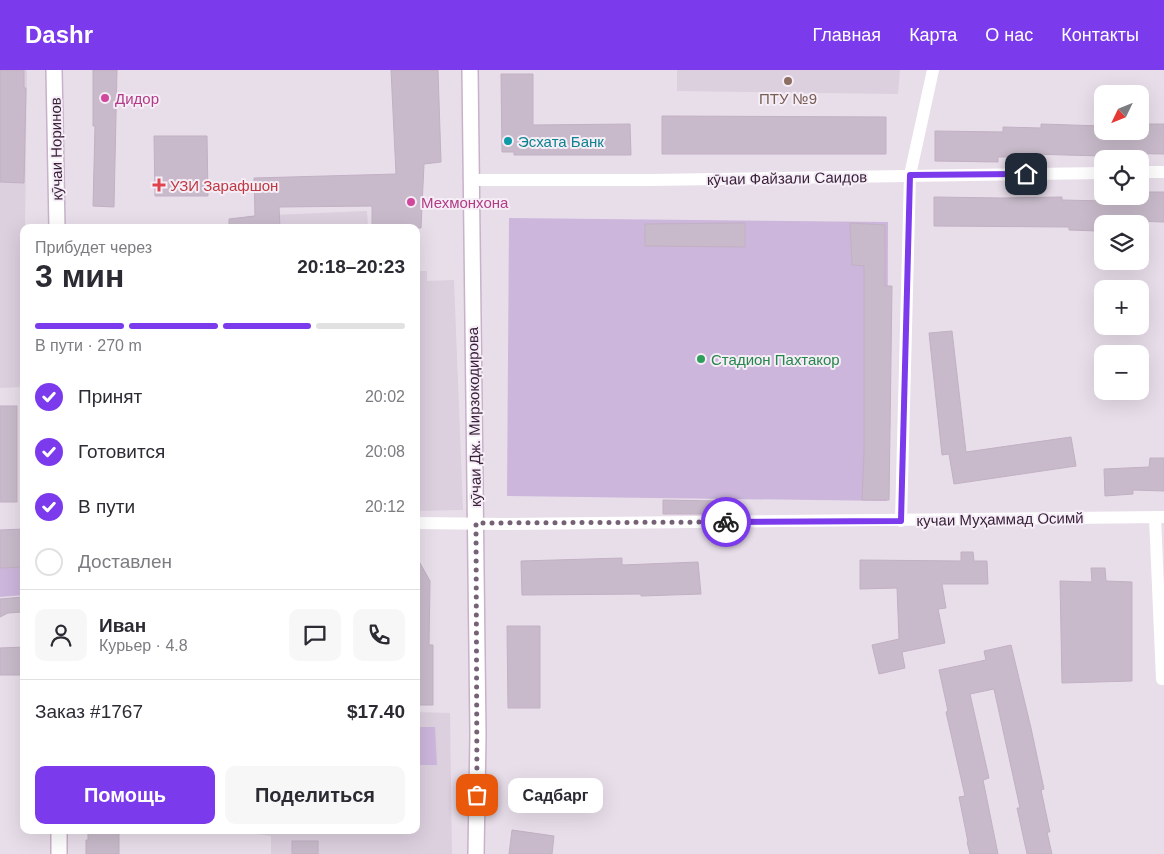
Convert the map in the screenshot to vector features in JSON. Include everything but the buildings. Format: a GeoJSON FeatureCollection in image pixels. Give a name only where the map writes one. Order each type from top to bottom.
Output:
{"type":"FeatureCollection","features":[{"type":"Feature","properties":{"kind":"street","name":"кӯчаи Норинов"},"geometry":{"type":"LineString","coordinates":[[54,70],[57,224]]}},
{"type":"Feature","properties":{"kind":"street","name":"кӯчаи Дж. Мирзокодирова"},"geometry":{"type":"LineString","coordinates":[[470,70],[478,735],[476,854]]}},
{"type":"Feature","properties":{"kind":"street"},"geometry":{"type":"LineString","coordinates":[[901,521],[910,175],[932,70]]}},
{"type":"Feature","properties":{"kind":"street"},"geometry":{"type":"LineString","coordinates":[[1149,172],[1164,172]]}},
{"type":"Feature","properties":{"kind":"street","name":"кӯчаи Файзали Саидов"},"geometry":{"type":"LineString","coordinates":[[471,180],[652,180],[1094,173]]}},
{"type":"Feature","properties":{"kind":"street"},"geometry":{"type":"LineString","coordinates":[[1160,517],[1162,679]]}},
{"type":"Feature","properties":{"kind":"street","name":"кучаи Муҳаммад Осимй"},"geometry":{"type":"LineString","coordinates":[[420,523],[901,521],[1160,517]]}},
{"type":"Feature","properties":{"kind":"street"},"geometry":{"type":"LineString","coordinates":[[59,834],[59,854]]}},
{"type":"Feature","properties":{"kind":"shaded area"},"geometry":{"type":"Polygon","coordinates":[[[0,70],[27,70],[25,224],[20,224],[20,387],[0,388],[0,70]]]}},
{"type":"Feature","properties":{"kind":"shaded area","name":"ПТУ №9"},"geometry":{"type":"Polygon","coordinates":[[[677,70],[900,70],[898,94],[677,91],[677,70]]]}},
{"type":"Feature","properties":{"kind":"shaded area"},"geometry":{"type":"Polygon","coordinates":[[[367,211],[368,224],[247,224],[246,216],[367,211]]]}},
{"type":"Feature","properties":{"kind":"shaded area"},"geometry":{"type":"Polygon","coordinates":[[[509,218],[888,222],[887,501],[507,496],[509,218]]]}},
{"type":"Feature","properties":{"kind":"shaded area"},"geometry":{"type":"Polygon","coordinates":[[[420,271],[427,271],[427,281],[454,280],[463,510],[420,511],[420,271]]]}},
{"type":"Feature","properties":{"kind":"shaded area"},"geometry":{"type":"Polygon","coordinates":[[[20,567],[20,595],[0,597],[0,568],[20,567]]]}},
{"type":"Feature","properties":{"kind":"shaded area"},"geometry":{"type":"Polygon","coordinates":[[[420,712],[450,713],[452,854],[271,854],[271,836],[256,834],[420,834],[420,712]]]}},
{"type":"Feature","properties":{"kind":"shaded area"},"geometry":{"type":"Polygon","coordinates":[[[420,727],[435,727],[437,765],[420,765],[420,727]]]}},
{"type":"Feature","properties":{"kind":"way so far"},"geometry":{"type":"LineString","coordinates":[[477,795],[476,523],[726,522]]}},
{"type":"Feature","properties":{"kind":"place","name":"ПТУ №9"},"geometry":{"type":"Point","coordinates":[788,81]}},
{"type":"Feature","properties":{"kind":"place","name":"Дидор"},"geometry":{"type":"Point","coordinates":[105,98]}},
{"type":"Feature","properties":{"kind":"place","name":"Эсхата Банк"},"geometry":{"type":"Point","coordinates":[508,141]}},
{"type":"Feature","properties":{"kind":"place","name":"УЗИ Зарафшон"},"geometry":{"type":"Point","coordinates":[159,185]}},
{"type":"Feature","properties":{"kind":"place","name":"Мехмонхона"},"geometry":{"type":"Point","coordinates":[411,202]}},
{"type":"Feature","properties":{"kind":"place","name":"Стадион Пахтакор"},"geometry":{"type":"Point","coordinates":[701,359]}},
{"type":"Feature","properties":{"kind":"place","name":"Садбарг"},"geometry":{"type":"Point","coordinates":[477,795]}},
{"type":"Feature","properties":{"kind":"route"},"geometry":{"type":"LineString","coordinates":[[726,522],[901,521],[910,175],[1026,174]]}}]}
